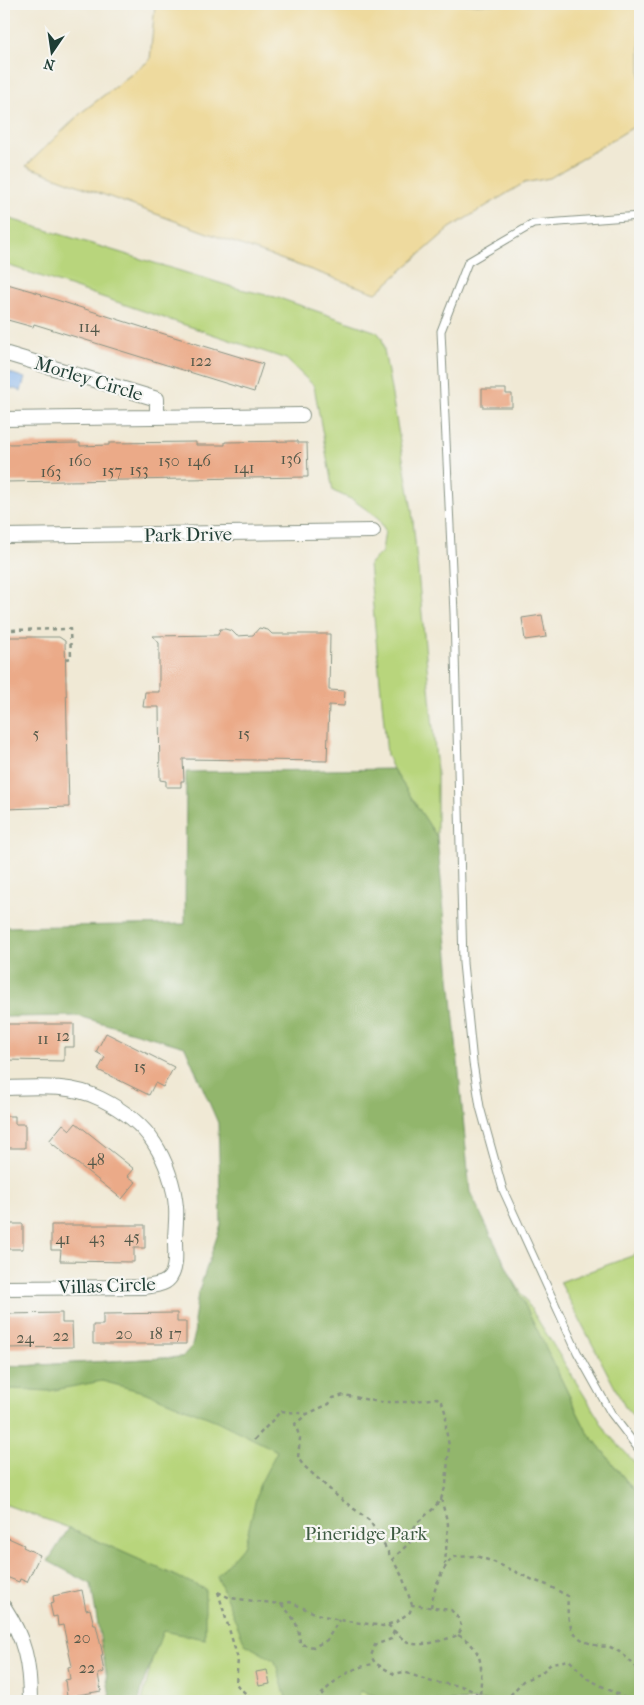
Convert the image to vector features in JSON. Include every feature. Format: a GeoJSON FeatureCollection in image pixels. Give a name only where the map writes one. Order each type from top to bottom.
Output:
{"type":"FeatureCollection","features":[{"type":"Feature","properties":{"kind":"street","name":"Morley Circle"},"geometry":{"type":"LineString","coordinates":[[4,353],[157,399],[157,417]]}},
{"type":"Feature","properties":{"kind":"street","name":"Morley Circle"},"geometry":{"type":"LineString","coordinates":[[4,419],[302,415]]}},
{"type":"Feature","properties":{"kind":"street","name":"Park Drive"},"geometry":{"type":"LineString","coordinates":[[4,536],[373,531]]}},
{"type":"Feature","properties":{"kind":"street","name":"Villas Circle"},"geometry":{"type":"LineString","coordinates":[[4,1088],[60,1088],[82,1092],[100,1098],[137,1123],[153,1142],[165,1165],[172,1188],[176,1208],[176,1262],[171,1276],[163,1284],[144,1286],[4,1288]]}},
{"type":"Feature","properties":{"kind":"street"},"geometry":{"type":"LineString","coordinates":[[4,1608],[14,1622],[25,1646],[30,1701]]}},
{"type":"Feature","properties":{"kind":"lane"},"geometry":{"type":"LineString","coordinates":[[640,216],[534,224],[468,262],[441,331],[454,613],[463,963],[473,1063],[480,1107],[503,1190],[577,1352],[611,1413],[640,1451]]}},
{"type":"Feature","properties":{"kind":"path"},"geometry":{"type":"LineString","coordinates":[[4,630],[70,629],[71,658],[66,659]]}},
{"type":"Feature","properties":{"kind":"path"},"geometry":{"type":"LineString","coordinates":[[253,1701],[236,1684],[238,1659],[218,1592],[230,1598],[281,1604],[290,1602],[317,1614],[339,1620],[383,1626],[396,1622],[410,1612],[412,1605],[402,1576],[392,1560],[370,1521],[337,1496],[303,1465],[298,1458],[300,1438],[295,1424],[307,1414],[328,1404],[332,1398],[344,1395],[379,1402],[409,1402],[437,1398],[442,1402],[446,1415],[449,1446],[446,1486],[441,1499],[418,1522],[412,1531],[410,1542],[392,1560]]}},
{"type":"Feature","properties":{"kind":"path"},"geometry":{"type":"LineString","coordinates":[[254,1440],[281,1410],[307,1414]]}},
{"type":"Feature","properties":{"kind":"path"},"geometry":{"type":"LineString","coordinates":[[431,1608],[433,1595],[445,1565],[448,1524],[441,1499]]}},
{"type":"Feature","properties":{"kind":"path"},"geometry":{"type":"LineString","coordinates":[[445,1565],[453,1557],[476,1556],[547,1584],[568,1596],[567,1618],[570,1629],[584,1641],[598,1646],[610,1647],[624,1654],[640,1672]]}},
{"type":"Feature","properties":{"kind":"path"},"geometry":{"type":"LineString","coordinates":[[281,1604],[293,1617],[299,1629],[300,1644],[314,1647],[327,1640],[339,1620]]}},
{"type":"Feature","properties":{"kind":"path"},"geometry":{"type":"LineString","coordinates":[[388,1625],[402,1638],[414,1644],[434,1642],[458,1635],[462,1628],[458,1618],[451,1610],[412,1605]]}},
{"type":"Feature","properties":{"kind":"path"},"geometry":{"type":"LineString","coordinates":[[394,1631],[391,1639],[375,1645],[372,1656],[376,1664],[394,1674],[404,1672],[432,1682],[461,1686],[473,1691],[486,1700],[493,1701]]}},
{"type":"Feature","properties":{"kind":"path"},"geometry":{"type":"LineString","coordinates":[[458,1635],[469,1641],[475,1648],[482,1672],[480,1696],[485,1701]]}},
{"type":"Feature","properties":{"kind":"path"},"geometry":{"type":"LineString","coordinates":[[505,1701],[524,1681],[541,1673],[552,1663],[563,1660],[569,1660],[588,1679],[631,1701]]}},
{"type":"Feature","properties":{"kind":"path"},"geometry":{"type":"LineString","coordinates":[[316,1701],[323,1692],[347,1671],[361,1666],[376,1664]]}},
{"type":"Feature","properties":{"kind":"green space"},"geometry":{"type":"Polygon","coordinates":[[[4,217],[236,288],[279,298],[377,332],[382,338],[412,510],[437,770],[437,837],[393,769],[387,755],[369,564],[382,552],[385,530],[377,517],[353,500],[333,491],[314,386],[286,359],[4,264],[4,217]]]}},
{"type":"Feature","properties":{"kind":"green space"},"geometry":{"type":"Polygon","coordinates":[[[393,769],[437,837],[470,1192],[586,1430],[640,1498],[640,1701],[393,1701],[360,1691],[357,1701],[287,1701],[275,1661],[245,1644],[217,1576],[245,1544],[259,1486],[277,1451],[217,1421],[147,1393],[102,1381],[49,1391],[12,1389],[4,1392],[4,1367],[182,1357],[192,1346],[195,1333],[194,1321],[198,1293],[221,1225],[218,1123],[185,1047],[78,1016],[4,1017],[4,927],[185,924],[186,772],[393,769]]]}},
{"type":"Feature","properties":{"kind":"green space"},"geometry":{"type":"Polygon","coordinates":[[[640,1253],[640,1423],[625,1407],[560,1282],[640,1253]]]}},
{"type":"Feature","properties":{"kind":"green space"},"geometry":{"type":"Polygon","coordinates":[[[509,1273],[608,1434],[640,1468],[640,1498],[586,1430],[509,1273]]]}},
{"type":"Feature","properties":{"kind":"green space","name":"Pineridge Park"},"geometry":{"type":"Polygon","coordinates":[[[182,1357],[640,1701],[142,1701],[173,1575],[69,1528],[4,1504],[4,1367],[182,1357]]]}},
{"type":"Feature","properties":{"kind":"green space"},"geometry":{"type":"Polygon","coordinates":[[[69,1528],[205,1589],[205,1639],[163,1631],[144,1681],[139,1701],[109,1701],[110,1696],[91,1584],[48,1561],[69,1528]]]}},
{"type":"Feature","properties":{"kind":"sand"},"geometry":{"type":"Polygon","coordinates":[[[155,4],[640,4],[640,123],[550,178],[524,183],[450,228],[376,293],[26,166],[82,112],[150,60],[155,4]]]}},
{"type":"Feature","properties":{"kind":"water"},"geometry":{"type":"Polygon","coordinates":[[[4,34],[7,51],[4,91],[4,34]]]}},
{"type":"Feature","properties":{"kind":"water"},"geometry":{"type":"Polygon","coordinates":[[[4,371],[25,378],[21,391],[4,386],[4,371]]]}},
{"type":"Feature","properties":{"kind":"building"},"geometry":{"type":"Polygon","coordinates":[[[4,283],[263,364],[254,392],[34,324],[33,327],[4,319],[4,283]]]}},
{"type":"Feature","properties":{"kind":"building"},"geometry":{"type":"Polygon","coordinates":[[[482,389],[506,389],[506,394],[512,394],[512,407],[482,407],[482,389]]]}},
{"type":"Feature","properties":{"kind":"building"},"geometry":{"type":"Polygon","coordinates":[[[298,441],[298,443],[307,443],[308,477],[4,482],[4,447],[7,447],[7,444],[80,443],[80,446],[109,445],[109,443],[196,442],[196,445],[225,445],[225,442],[298,441]]]}},
{"type":"Feature","properties":{"kind":"building"},"geometry":{"type":"Polygon","coordinates":[[[542,615],[546,637],[525,640],[522,618],[542,615]]]}},
{"type":"Feature","properties":{"kind":"building"},"geometry":{"type":"Polygon","coordinates":[[[259,628],[268,630],[272,634],[330,634],[329,690],[345,691],[344,706],[329,705],[327,761],[183,759],[184,781],[181,781],[181,787],[166,787],[166,781],[160,780],[159,707],[143,707],[145,692],[159,692],[159,643],[153,636],[218,635],[220,629],[232,631],[237,636],[253,635],[259,628]]]}},
{"type":"Feature","properties":{"kind":"building"},"geometry":{"type":"Polygon","coordinates":[[[8,637],[59,637],[65,641],[69,807],[4,809],[4,639],[8,637]]]}},
{"type":"Feature","properties":{"kind":"building"},"geometry":{"type":"Polygon","coordinates":[[[4,1024],[74,1024],[74,1047],[64,1047],[64,1061],[7,1060],[8,1046],[4,1046],[4,1024]]]}},
{"type":"Feature","properties":{"kind":"building"},"geometry":{"type":"Polygon","coordinates":[[[106,1033],[174,1067],[163,1087],[155,1083],[149,1095],[98,1070],[105,1057],[96,1052],[106,1033]]]}},
{"type":"Feature","properties":{"kind":"building"},"geometry":{"type":"Polygon","coordinates":[[[4,1116],[15,1116],[15,1124],[25,1124],[25,1148],[4,1148],[4,1116]]]}},
{"type":"Feature","properties":{"kind":"building"},"geometry":{"type":"Polygon","coordinates":[[[76,1123],[134,1169],[128,1176],[136,1182],[122,1199],[49,1141],[63,1124],[70,1130],[76,1123]]]}},
{"type":"Feature","properties":{"kind":"building"},"geometry":{"type":"Polygon","coordinates":[[[4,1224],[23,1224],[23,1249],[4,1249],[4,1224]]]}},
{"type":"Feature","properties":{"kind":"building"},"geometry":{"type":"Polygon","coordinates":[[[51,1225],[145,1225],[145,1248],[134,1248],[134,1262],[60,1261],[61,1250],[51,1250],[51,1225]]]}},
{"type":"Feature","properties":{"kind":"building"},"geometry":{"type":"Polygon","coordinates":[[[62,1313],[62,1323],[72,1323],[73,1347],[4,1348],[4,1314],[62,1313]]]}},
{"type":"Feature","properties":{"kind":"building"},"geometry":{"type":"Polygon","coordinates":[[[177,1313],[177,1322],[186,1322],[186,1344],[93,1344],[93,1325],[103,1325],[103,1314],[177,1313]]]}},
{"type":"Feature","properties":{"kind":"building"},"geometry":{"type":"Polygon","coordinates":[[[4,1536],[40,1555],[27,1582],[20,1579],[19,1582],[4,1576],[4,1536]]]}},
{"type":"Feature","properties":{"kind":"building"},"geometry":{"type":"Polygon","coordinates":[[[82,1590],[86,1610],[90,1609],[94,1625],[96,1625],[103,1655],[101,1655],[104,1672],[98,1674],[101,1691],[67,1697],[65,1680],[70,1679],[68,1667],[72,1666],[63,1625],[58,1626],[57,1616],[53,1617],[50,1604],[54,1603],[53,1596],[82,1590]]]}},
{"type":"Feature","properties":{"kind":"building"},"geometry":{"type":"Polygon","coordinates":[[[267,1670],[270,1684],[259,1686],[256,1672],[267,1670]]]}}]}
